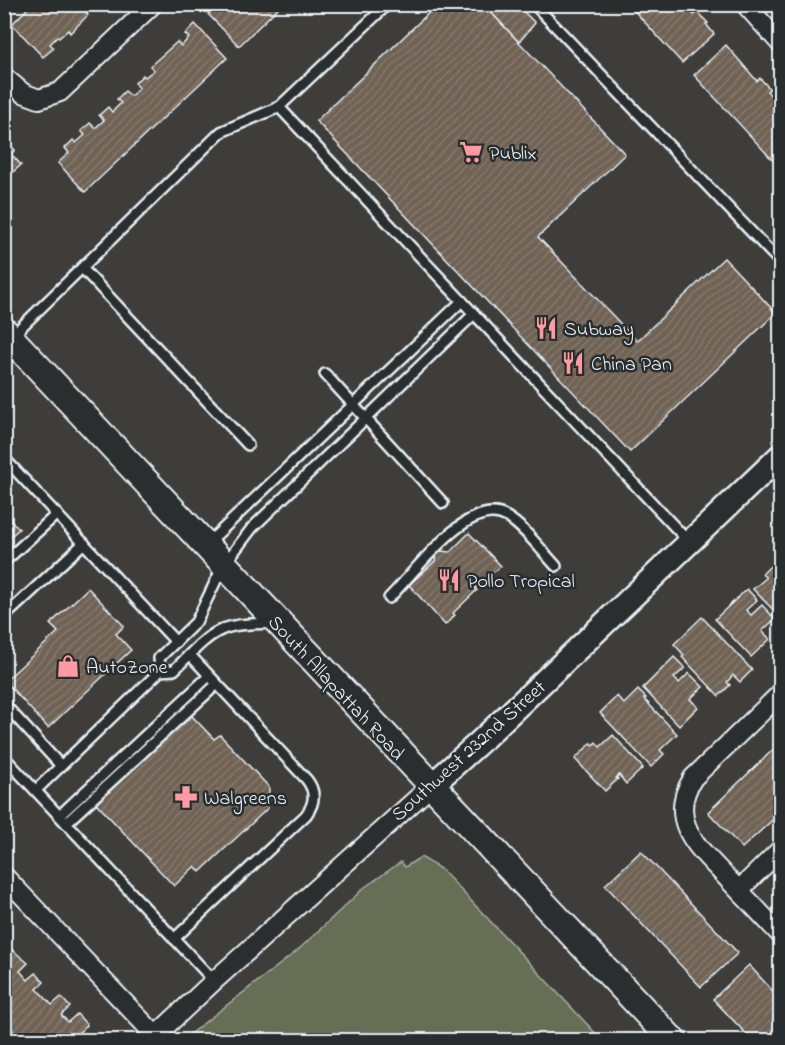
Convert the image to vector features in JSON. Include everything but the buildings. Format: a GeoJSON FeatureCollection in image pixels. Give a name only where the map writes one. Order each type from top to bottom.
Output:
{"type":"FeatureCollection","features":[{"type":"Feature","properties":{"kind":"main road","name":"South Allapattah Road"},"geometry":{"type":"LineString","coordinates":[[6,337],[672,1041]]}},
{"type":"Feature","properties":{"kind":"street"},"geometry":{"type":"LineString","coordinates":[[4,77],[23,93],[39,99],[60,92],[68,87],[153,4]]}},
{"type":"Feature","properties":{"kind":"street"},"geometry":{"type":"LineString","coordinates":[[745,5],[780,43]]}},
{"type":"Feature","properties":{"kind":"street","name":"Southwest 232nd Street"},"geometry":{"type":"LineString","coordinates":[[153,1038],[482,740],[780,456]]}},
{"type":"Feature","properties":{"kind":"street"},"geometry":{"type":"LineString","coordinates":[[780,694],[693,778],[688,786],[683,806],[685,823],[693,840],[780,934]]}},
{"type":"Feature","properties":{"kind":"street"},"geometry":{"type":"LineString","coordinates":[[739,890],[780,850]]}},
{"type":"Feature","properties":{"kind":"street"},"geometry":{"type":"LineString","coordinates":[[4,876],[153,1038]]}},
{"type":"Feature","properties":{"kind":"lane"},"geometry":{"type":"LineString","coordinates":[[6,337],[82,268],[221,132],[279,106],[388,4]]}},
{"type":"Feature","properties":{"kind":"lane"},"geometry":{"type":"LineString","coordinates":[[534,4],[780,262]]}},
{"type":"Feature","properties":{"kind":"lane"},"geometry":{"type":"LineString","coordinates":[[279,106],[689,542]]}},
{"type":"Feature","properties":{"kind":"lane"},"geometry":{"type":"LineString","coordinates":[[82,268],[248,445]]}},
{"type":"Feature","properties":{"kind":"lane"},"geometry":{"type":"LineString","coordinates":[[205,546],[462,301]]}},
{"type":"Feature","properties":{"kind":"lane"},"geometry":{"type":"LineString","coordinates":[[160,671],[159,658],[200,616],[223,566],[252,528],[474,314]]}},
{"type":"Feature","properties":{"kind":"lane"},"geometry":{"type":"LineString","coordinates":[[325,374],[442,503]]}},
{"type":"Feature","properties":{"kind":"lane"},"geometry":{"type":"LineString","coordinates":[[4,458],[176,642]]}},
{"type":"Feature","properties":{"kind":"lane"},"geometry":{"type":"LineString","coordinates":[[389,598],[430,553],[462,525],[489,512],[506,516],[556,566]]}},
{"type":"Feature","properties":{"kind":"lane"},"geometry":{"type":"LineString","coordinates":[[4,562],[57,514]]}},
{"type":"Feature","properties":{"kind":"lane"},"geometry":{"type":"LineString","coordinates":[[4,618],[84,543]]}},
{"type":"Feature","properties":{"kind":"lane"},"geometry":{"type":"LineString","coordinates":[[36,790],[160,671],[174,670],[220,630],[228,627],[277,622]]}},
{"type":"Feature","properties":{"kind":"lane"},"geometry":{"type":"LineString","coordinates":[[174,939],[302,820],[310,810],[314,794],[310,784],[190,655]]}},
{"type":"Feature","properties":{"kind":"lane"},"geometry":{"type":"LineString","coordinates":[[63,819],[209,676]]}},
{"type":"Feature","properties":{"kind":"lane"},"geometry":{"type":"LineString","coordinates":[[63,819],[218,684]]}},
{"type":"Feature","properties":{"kind":"lane"},"geometry":{"type":"LineString","coordinates":[[4,704],[61,766]]}},
{"type":"Feature","properties":{"kind":"lane"},"geometry":{"type":"LineString","coordinates":[[4,757],[214,981]]}},
{"type":"Feature","properties":{"kind":"green space"},"geometry":{"type":"Polygon","coordinates":[[[421,857],[442,870],[602,1040],[182,1040],[297,951],[365,887],[401,862],[405,867],[421,857]]]}},
{"type":"Feature","properties":{"kind":"place","name":"Publix"},"geometry":{"type":"Point","coordinates":[471,152]}},
{"type":"Feature","properties":{"kind":"place","name":"Subway"},"geometry":{"type":"Point","coordinates":[546,328]}},
{"type":"Feature","properties":{"kind":"place","name":"China Pan"},"geometry":{"type":"Point","coordinates":[573,363]}},
{"type":"Feature","properties":{"kind":"place","name":"Pollo Tropical"},"geometry":{"type":"Point","coordinates":[449,580]}},
{"type":"Feature","properties":{"kind":"place","name":"AutoZone"},"geometry":{"type":"Point","coordinates":[68,666]}},
{"type":"Feature","properties":{"kind":"place","name":"Walgreens"},"geometry":{"type":"Point","coordinates":[186,797]}}]}
